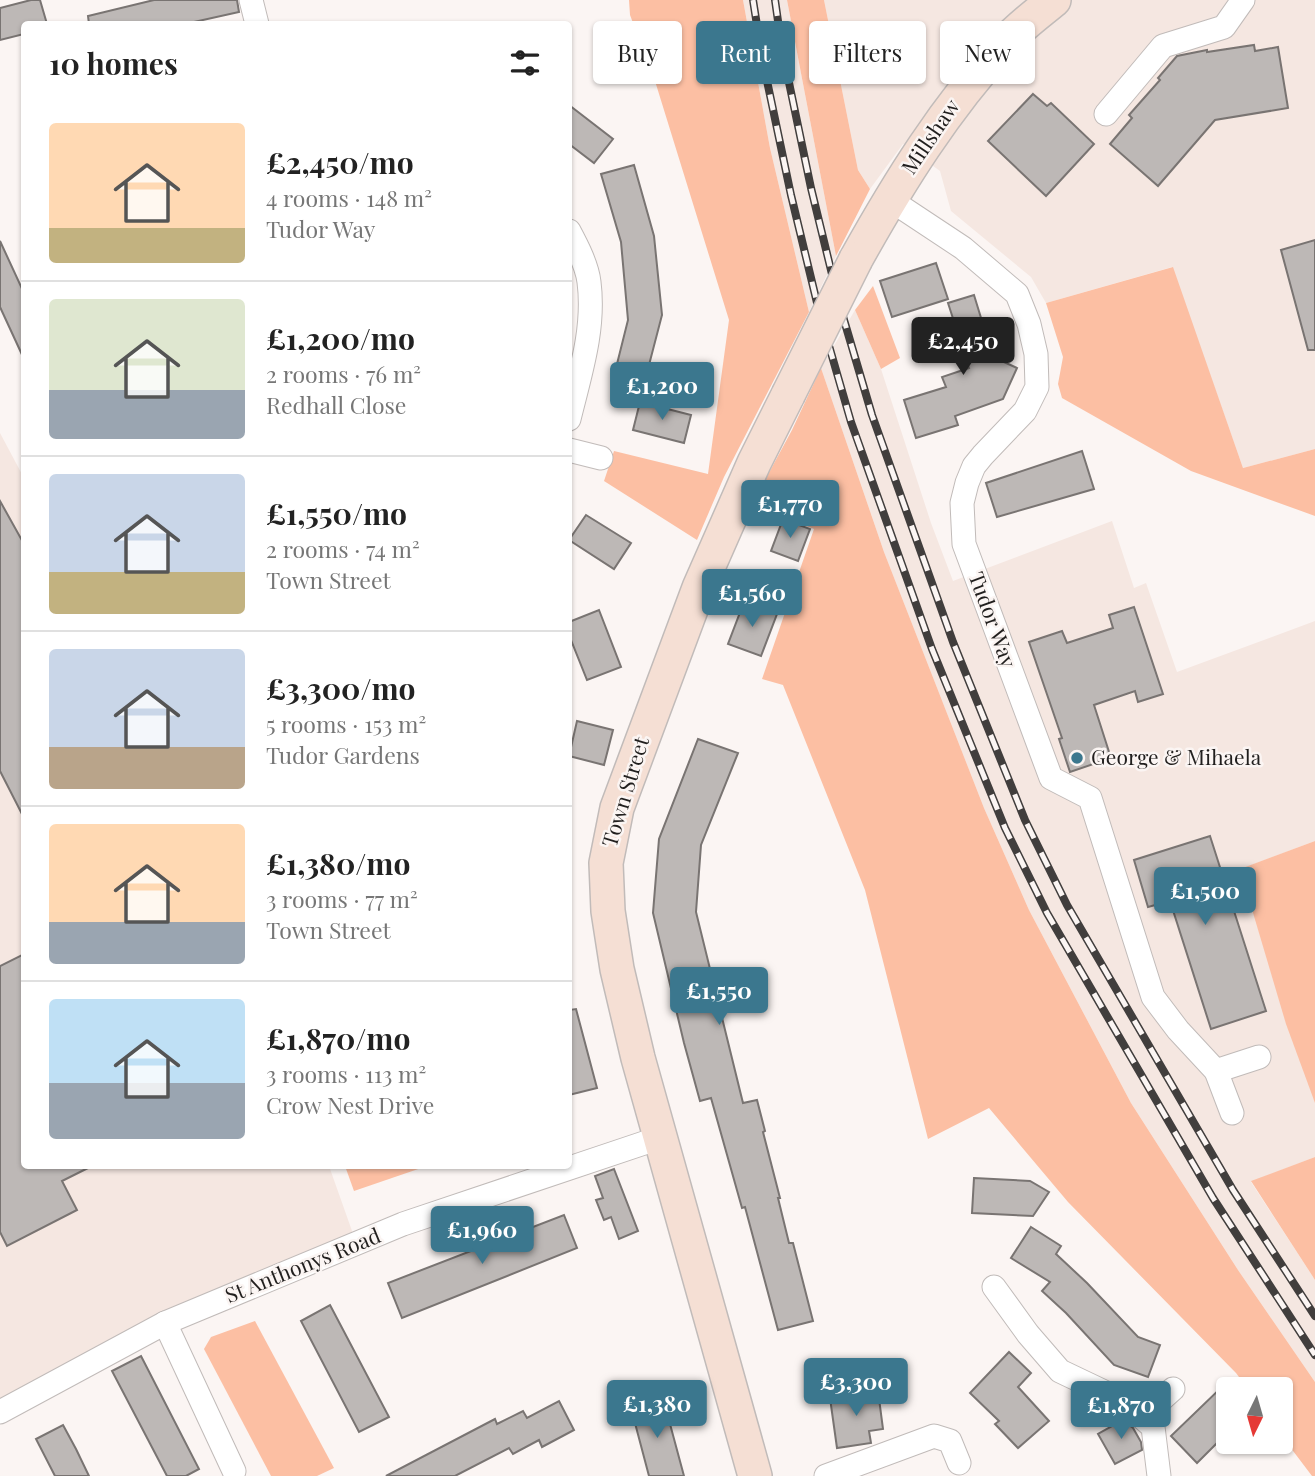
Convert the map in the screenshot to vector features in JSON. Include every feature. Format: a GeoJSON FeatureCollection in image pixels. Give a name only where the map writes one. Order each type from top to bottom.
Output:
{"type":"FeatureCollection","features":[{"type":"Feature","properties":{"kind":"street"},"geometry":{"type":"LineString","coordinates":[[251,0],[256,21]]}},
{"type":"Feature","properties":{"kind":"street","name":"Millshaw"},"geometry":{"type":"LineString","coordinates":[[856,260],[890,199],[949,108],[1007,41],[1054,0]]}},
{"type":"Feature","properties":{"kind":"street"},"geometry":{"type":"LineString","coordinates":[[1106,114],[1163,46],[1224,27],[1243,0]]}},
{"type":"Feature","properties":{"kind":"street","name":"Tudor Way"},"geometry":{"type":"LineString","coordinates":[[890,199],[963,248],[1017,294],[1029,324],[1036,354],[1037,387],[1025,411],[974,466],[962,503],[964,544],[1051,778],[1090,798],[1153,997],[1178,1030],[1216,1071],[1232,1113]]}},
{"type":"Feature","properties":{"kind":"street"},"geometry":{"type":"LineString","coordinates":[[572,237],[589,280],[590,317],[585,353],[572,406]]}},
{"type":"Feature","properties":{"kind":"street","name":"Town Street"},"geometry":{"type":"LineString","coordinates":[[755,1476],[659,1138],[617,969],[607,911],[606,863],[617,808],[699,588],[754,463],[856,260]]}},
{"type":"Feature","properties":{"kind":"street"},"geometry":{"type":"LineString","coordinates":[[572,451],[601,457]]}},
{"type":"Feature","properties":{"kind":"street"},"geometry":{"type":"LineString","coordinates":[[1216,1071],[1259,1058]]}},
{"type":"Feature","properties":{"kind":"street","name":"St Anthonys Road"},"geometry":{"type":"LineString","coordinates":[[572,1167],[659,1138]]}},
{"type":"Feature","properties":{"kind":"street","name":"St Anthonys Road"},"geometry":{"type":"LineString","coordinates":[[0,1412],[165,1323],[404,1224],[567,1169]]}},
{"type":"Feature","properties":{"kind":"street"},"geometry":{"type":"LineString","coordinates":[[994,1287],[1028,1334],[1060,1371],[1123,1401],[1153,1427],[1159,1476]]}},
{"type":"Feature","properties":{"kind":"street"},"geometry":{"type":"LineString","coordinates":[[165,1323],[234,1471]]}},
{"type":"Feature","properties":{"kind":"street"},"geometry":{"type":"LineString","coordinates":[[1142,1417],[1173,1389]]}},
{"type":"Feature","properties":{"kind":"street"},"geometry":{"type":"LineString","coordinates":[[826,1476],[934,1436],[950,1441],[959,1463]]}},
{"type":"Feature","properties":{"kind":"shaded area"},"geometry":{"type":"Polygon","coordinates":[[[629,0],[743,0],[747,21],[696,21],[696,84],[758,84],[770,148],[809,312],[724,477],[697,540],[604,481],[614,451],[708,474],[729,320],[656,84],[682,84],[682,21],[632,21],[629,0]]]}},
{"type":"Feature","properties":{"kind":"shaded area"},"geometry":{"type":"Polygon","coordinates":[[[743,0],[787,0],[791,21],[747,21],[743,0]]]}},
{"type":"Feature","properties":{"kind":"shaded area"},"geometry":{"type":"Polygon","coordinates":[[[787,0],[824,0],[828,21],[809,21],[809,84],[841,84],[858,170],[870,189],[836,256],[795,42],[795,21],[791,21],[787,0]]]}},
{"type":"Feature","properties":{"kind":"shaded area"},"geometry":{"type":"Polygon","coordinates":[[[824,0],[1315,0],[1315,449],[1243,468],[1172,267],[1046,303],[1031,277],[951,211],[940,171],[903,144],[870,189],[858,170],[841,84],[926,84],[926,21],[828,21],[824,0]]]}},
{"type":"Feature","properties":{"kind":"shaded area"},"geometry":{"type":"Polygon","coordinates":[[[795,42],[836,256],[809,312],[770,148],[758,84],[795,84],[795,42]]]}},
{"type":"Feature","properties":{"kind":"shaded area"},"geometry":{"type":"Polygon","coordinates":[[[1173,267],[1243,468],[1315,449],[1315,516],[1191,471],[1062,398],[1058,384],[1063,357],[1046,303],[1173,267]]]}},
{"type":"Feature","properties":{"kind":"shaded area"},"geometry":{"type":"Polygon","coordinates":[[[873,286],[900,358],[881,369],[855,310],[873,286]]]}},
{"type":"Feature","properties":{"kind":"shaded area"},"geometry":{"type":"Polygon","coordinates":[[[855,310],[881,369],[931,523],[953,581],[1112,521],[1134,588],[1146,583],[1177,672],[1315,621],[1315,841],[1241,869],[1315,1097],[1315,1157],[1251,1182],[1315,1280],[1315,1382],[1238,1270],[1131,1103],[1029,910],[984,808],[884,552],[821,368],[855,310]]]}},
{"type":"Feature","properties":{"kind":"shaded area"},"geometry":{"type":"Polygon","coordinates":[[[821,368],[884,552],[984,808],[1029,910],[1131,1103],[1238,1270],[1315,1382],[1315,1476],[1312,1476],[1293,1451],[1293,1377],[1239,1377],[1068,1202],[989,1108],[928,1139],[865,890],[783,685],[762,679],[814,529],[787,518],[793,502],[759,491],[821,368]]]}},
{"type":"Feature","properties":{"kind":"shaded area"},"geometry":{"type":"Polygon","coordinates":[[[0,433],[21,472],[21,1169],[330,1169],[357,1245],[0,1412],[0,433]]]}},
{"type":"Feature","properties":{"kind":"shaded area"},"geometry":{"type":"Polygon","coordinates":[[[1315,841],[1315,1103],[1286,1024],[1240,869],[1315,841]]]}},
{"type":"Feature","properties":{"kind":"shaded area"},"geometry":{"type":"Polygon","coordinates":[[[1315,1157],[1315,1280],[1251,1181],[1315,1157]]]}},
{"type":"Feature","properties":{"kind":"shaded area"},"geometry":{"type":"Polygon","coordinates":[[[346,1169],[418,1169],[354,1191],[346,1169]]]}},
{"type":"Feature","properties":{"kind":"shaded area"},"geometry":{"type":"Polygon","coordinates":[[[255,1321],[334,1468],[317,1476],[271,1476],[204,1349],[211,1337],[255,1321]]]}},
{"type":"Feature","properties":{"kind":"building"},"geometry":{"type":"Polygon","coordinates":[[[40,0],[46,21],[21,21],[21,35],[0,40],[0,8],[40,0]]]}},
{"type":"Feature","properties":{"kind":"building"},"geometry":{"type":"Polygon","coordinates":[[[154,0],[237,0],[239,12],[198,21],[89,21],[88,16],[154,0]]]}},
{"type":"Feature","properties":{"kind":"building"},"geometry":{"type":"Polygon","coordinates":[[[1254,45],[1255,51],[1278,47],[1288,108],[1215,120],[1158,186],[1110,144],[1132,118],[1129,115],[1177,56],[1254,45]]]}},
{"type":"Feature","properties":{"kind":"building"},"geometry":{"type":"Polygon","coordinates":[[[1033,94],[1047,106],[1051,103],[1094,144],[1046,196],[988,141],[1033,94]]]}},
{"type":"Feature","properties":{"kind":"building"},"geometry":{"type":"Polygon","coordinates":[[[572,107],[613,139],[594,163],[572,146],[572,107]]]}},
{"type":"Feature","properties":{"kind":"building"},"geometry":{"type":"Polygon","coordinates":[[[634,165],[654,236],[662,315],[643,388],[613,380],[628,320],[621,242],[601,174],[634,165]]]}},
{"type":"Feature","properties":{"kind":"building"},"geometry":{"type":"Polygon","coordinates":[[[1315,240],[1315,350],[1308,350],[1281,250],[1315,240]]]}},
{"type":"Feature","properties":{"kind":"building"},"geometry":{"type":"Polygon","coordinates":[[[0,241],[21,286],[21,352],[0,307],[0,241]]]}},
{"type":"Feature","properties":{"kind":"building"},"geometry":{"type":"Polygon","coordinates":[[[936,263],[948,299],[892,317],[880,281],[936,263]]]}},
{"type":"Feature","properties":{"kind":"building"},"geometry":{"type":"Polygon","coordinates":[[[974,295],[993,357],[1017,368],[1003,399],[955,416],[958,425],[916,438],[904,400],[946,387],[942,377],[969,368],[948,303],[974,295]]]}},
{"type":"Feature","properties":{"kind":"building"},"geometry":{"type":"Polygon","coordinates":[[[640,402],[691,415],[684,443],[633,430],[640,402]]]}},
{"type":"Feature","properties":{"kind":"building"},"geometry":{"type":"Polygon","coordinates":[[[1082,451],[1094,489],[997,517],[986,483],[1082,451]]]}},
{"type":"Feature","properties":{"kind":"building"},"geometry":{"type":"Polygon","coordinates":[[[0,501],[21,539],[21,812],[0,771],[0,501]]]}},
{"type":"Feature","properties":{"kind":"building"},"geometry":{"type":"Polygon","coordinates":[[[586,515],[631,543],[614,569],[572,542],[572,536],[586,515]]]}},
{"type":"Feature","properties":{"kind":"building"},"geometry":{"type":"Polygon","coordinates":[[[783,519],[810,529],[798,561],[771,551],[783,519]]]}},
{"type":"Feature","properties":{"kind":"building"},"geometry":{"type":"Polygon","coordinates":[[[744,602],[777,614],[761,656],[728,644],[744,602]]]}},
{"type":"Feature","properties":{"kind":"building"},"geometry":{"type":"Polygon","coordinates":[[[1134,607],[1163,694],[1138,702],[1135,691],[1094,705],[1111,758],[1070,772],[1059,739],[1062,738],[1029,642],[1062,631],[1067,643],[1113,628],[1109,615],[1134,607]]]}},
{"type":"Feature","properties":{"kind":"building"},"geometry":{"type":"Polygon","coordinates":[[[599,610],[621,667],[587,680],[572,642],[572,621],[599,610]]]}},
{"type":"Feature","properties":{"kind":"building"},"geometry":{"type":"Polygon","coordinates":[[[577,721],[613,730],[604,765],[572,757],[577,721]]]}},
{"type":"Feature","properties":{"kind":"building"},"geometry":{"type":"Polygon","coordinates":[[[698,739],[738,753],[701,845],[696,912],[743,1103],[757,1100],[789,1243],[793,1243],[813,1321],[778,1330],[745,1207],[742,1208],[711,1098],[700,1101],[653,913],[659,839],[698,739]]]}},
{"type":"Feature","properties":{"kind":"building"},"geometry":{"type":"Polygon","coordinates":[[[1210,836],[1266,1011],[1211,1029],[1170,901],[1148,907],[1134,860],[1210,836]]]}},
{"type":"Feature","properties":{"kind":"building"},"geometry":{"type":"Polygon","coordinates":[[[21,956],[21,1169],[86,1169],[62,1181],[77,1210],[7,1246],[0,1232],[0,966],[21,956]]]}},
{"type":"Feature","properties":{"kind":"building"},"geometry":{"type":"Polygon","coordinates":[[[576,1009],[597,1088],[572,1094],[572,1010],[576,1009]]]}},
{"type":"Feature","properties":{"kind":"building"},"geometry":{"type":"Polygon","coordinates":[[[614,1169],[638,1231],[619,1239],[611,1217],[604,1220],[596,1200],[603,1198],[595,1176],[614,1169]]]}},
{"type":"Feature","properties":{"kind":"building"},"geometry":{"type":"Polygon","coordinates":[[[974,1178],[1030,1181],[1049,1192],[1033,1216],[972,1213],[974,1178]]]}},
{"type":"Feature","properties":{"kind":"building"},"geometry":{"type":"Polygon","coordinates":[[[564,1215],[577,1248],[402,1318],[388,1283],[564,1215]]]}},
{"type":"Feature","properties":{"kind":"building"},"geometry":{"type":"Polygon","coordinates":[[[1031,1227],[1061,1246],[1056,1254],[1138,1337],[1160,1345],[1148,1377],[1114,1365],[1042,1291],[1050,1282],[1011,1258],[1031,1227]]]}},
{"type":"Feature","properties":{"kind":"building"},"geometry":{"type":"Polygon","coordinates":[[[330,1305],[389,1417],[359,1432],[301,1321],[330,1305]]]}},
{"type":"Feature","properties":{"kind":"building"},"geometry":{"type":"Polygon","coordinates":[[[1009,1352],[1031,1373],[1018,1387],[1049,1421],[1018,1448],[995,1424],[999,1421],[970,1393],[1009,1352]]]}},
{"type":"Feature","properties":{"kind":"building"},"geometry":{"type":"Polygon","coordinates":[[[141,1356],[199,1469],[186,1476],[167,1476],[112,1371],[141,1356]]]}},
{"type":"Feature","properties":{"kind":"building"},"geometry":{"type":"Polygon","coordinates":[[[878,1391],[883,1429],[869,1431],[871,1443],[837,1448],[830,1398],[878,1391]]]}},
{"type":"Feature","properties":{"kind":"building"},"geometry":{"type":"Polygon","coordinates":[[[1216,1393],[1216,1444],[1197,1463],[1171,1436],[1216,1393]]]}},
{"type":"Feature","properties":{"kind":"building"},"geometry":{"type":"Polygon","coordinates":[[[663,1399],[684,1476],[649,1476],[631,1408],[663,1399]]]}},
{"type":"Feature","properties":{"kind":"building"},"geometry":{"type":"Polygon","coordinates":[[[559,1401],[574,1430],[542,1447],[539,1440],[513,1454],[509,1448],[455,1476],[386,1476],[495,1419],[497,1424],[523,1411],[527,1418],[559,1401]]]}},
{"type":"Feature","properties":{"kind":"building"},"geometry":{"type":"Polygon","coordinates":[[[1123,1420],[1133,1428],[1141,1442],[1142,1450],[1115,1464],[1098,1434],[1123,1420]]]}},
{"type":"Feature","properties":{"kind":"building"},"geometry":{"type":"Polygon","coordinates":[[[63,1425],[89,1476],[55,1476],[36,1439],[63,1425]]]}},
{"type":"Feature","properties":{"kind":"railway"},"geometry":{"type":"LineString","coordinates":[[753,0],[791,195],[819,311],[851,422],[932,649],[1005,828],[1047,913],[1213,1198],[1315,1355]]}},
{"type":"Feature","properties":{"kind":"railway"},"geometry":{"type":"LineString","coordinates":[[775,0],[782,49],[811,188],[839,303],[872,415],[953,642],[1025,820],[1067,905],[1233,1190],[1315,1316]]}},
{"type":"Feature","properties":{"kind":"place","name":"George & Mihaela"},"geometry":{"type":"Point","coordinates":[1077,758]}}]}
